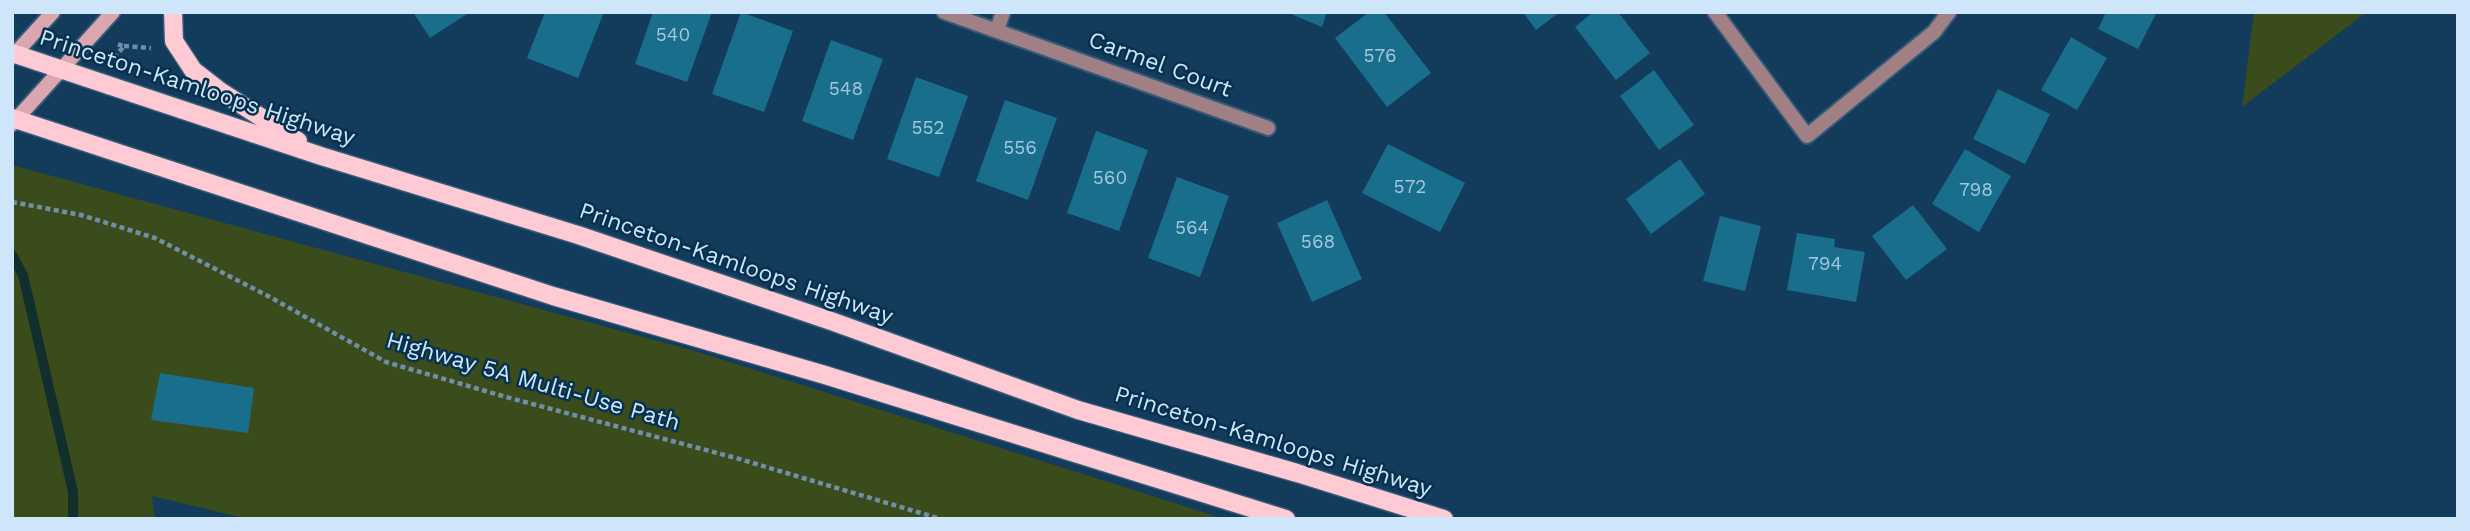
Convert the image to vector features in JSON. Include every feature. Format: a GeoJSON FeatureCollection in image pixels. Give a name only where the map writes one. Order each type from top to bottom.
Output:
{"type":"FeatureCollection","features":[{"type":"Feature","properties":{"kind":"main road"},"geometry":{"type":"LineString","coordinates":[[13,55],[52,12]]}},
{"type":"Feature","properties":{"kind":"main road"},"geometry":{"type":"LineString","coordinates":[[113,12],[14,121],[553,296],[824,375],[1286,519]]}},
{"type":"Feature","properties":{"kind":"main road"},"geometry":{"type":"LineString","coordinates":[[173,12],[174,41],[193,70],[321,156]]}},
{"type":"Feature","properties":{"kind":"main road","name":"Princeton-Kamloops Highway"},"geometry":{"type":"LineString","coordinates":[[13,55],[321,156],[591,239],[831,321],[1078,410],[1297,472],[1444,519]]}},
{"type":"Feature","properties":{"kind":"street","name":"Carmel Court"},"geometry":{"type":"LineString","coordinates":[[944,12],[1268,128]]}},
{"type":"Feature","properties":{"kind":"street"},"geometry":{"type":"LineString","coordinates":[[997,30],[1003,12]]}},
{"type":"Feature","properties":{"kind":"street"},"geometry":{"type":"LineString","coordinates":[[1715,12],[1807,136],[1934,32],[1949,12]]}},
{"type":"Feature","properties":{"kind":"path"},"geometry":{"type":"LineString","coordinates":[[124,46],[152,48]]}},
{"type":"Feature","properties":{"kind":"path","name":"Highway 5A Multi-Use Path"},"geometry":{"type":"LineString","coordinates":[[12,202],[81,215],[155,238],[268,296],[386,362],[736,458],[941,519]]}},
{"type":"Feature","properties":{"kind":"green space"},"geometry":{"type":"Polygon","coordinates":[[[2254,12],[2367,12],[2242,107],[2254,12]]]}},
{"type":"Feature","properties":{"kind":"green space"},"geometry":{"type":"Polygon","coordinates":[[[12,165],[698,352],[1225,519],[248,519],[152,496],[155,519],[12,519],[12,165]]]}},
{"type":"Feature","properties":{"kind":"building"},"geometry":{"type":"Polygon","coordinates":[[[413,12],[470,12],[430,38],[413,12]]]}},
{"type":"Feature","properties":{"kind":"building"},"geometry":{"type":"Polygon","coordinates":[[[545,12],[604,12],[578,78],[527,58],[545,12]]]}},
{"type":"Feature","properties":{"kind":"building"},"geometry":{"type":"Polygon","coordinates":[[[653,12],[712,12],[687,82],[635,64],[653,12]]]}},
{"type":"Feature","properties":{"kind":"building"},"geometry":{"type":"Polygon","coordinates":[[[741,12],[793,31],[764,112],[712,94],[741,12]]]}},
{"type":"Feature","properties":{"kind":"building"},"geometry":{"type":"Polygon","coordinates":[[[1286,12],[1327,12],[1322,27],[1286,12]]]}},
{"type":"Feature","properties":{"kind":"building"},"geometry":{"type":"Polygon","coordinates":[[[1369,12],[1384,12],[1431,73],[1387,107],[1335,38],[1369,12]]]}},
{"type":"Feature","properties":{"kind":"building"},"geometry":{"type":"Polygon","coordinates":[[[1523,12],[1560,12],[1536,30],[1523,12]]]}},
{"type":"Feature","properties":{"kind":"building"},"geometry":{"type":"Polygon","coordinates":[[[1593,12],[1618,12],[1650,53],[1616,80],[1575,27],[1593,12]]]}},
{"type":"Feature","properties":{"kind":"building"},"geometry":{"type":"Polygon","coordinates":[[[2106,12],[2157,12],[2138,49],[2098,29],[2106,12]]]}},
{"type":"Feature","properties":{"kind":"building"},"geometry":{"type":"Polygon","coordinates":[[[2071,37],[2107,58],[2077,110],[2041,90],[2071,37]]]}},
{"type":"Feature","properties":{"kind":"building"},"geometry":{"type":"Polygon","coordinates":[[[831,40],[883,59],[853,140],[802,121],[831,40]]]}},
{"type":"Feature","properties":{"kind":"building"},"geometry":{"type":"Polygon","coordinates":[[[1654,70],[1694,125],[1659,150],[1620,96],[1654,70]]]}},
{"type":"Feature","properties":{"kind":"building"},"geometry":{"type":"Polygon","coordinates":[[[916,77],[968,96],[939,177],[887,159],[916,77]]]}},
{"type":"Feature","properties":{"kind":"building"},"geometry":{"type":"Polygon","coordinates":[[[1998,89],[2050,114],[2025,164],[1973,139],[1998,89]]]}},
{"type":"Feature","properties":{"kind":"building"},"geometry":{"type":"Polygon","coordinates":[[[1005,100],[1057,118],[1028,200],[976,181],[1005,100]]]}},
{"type":"Feature","properties":{"kind":"building"},"geometry":{"type":"Polygon","coordinates":[[[1096,131],[1148,150],[1119,231],[1067,213],[1096,131]]]}},
{"type":"Feature","properties":{"kind":"building"},"geometry":{"type":"Polygon","coordinates":[[[1388,144],[1465,183],[1440,232],[1362,193],[1388,144]]]}},
{"type":"Feature","properties":{"kind":"building"},"geometry":{"type":"Polygon","coordinates":[[[1965,149],[2011,176],[1979,232],[1932,204],[1965,149]]]}},
{"type":"Feature","properties":{"kind":"building"},"geometry":{"type":"Polygon","coordinates":[[[1680,159],[1705,194],[1651,234],[1626,199],[1680,159]]]}},
{"type":"Feature","properties":{"kind":"building"},"geometry":{"type":"Polygon","coordinates":[[[1177,177],[1229,196],[1200,277],[1148,258],[1177,177]]]}},
{"type":"Feature","properties":{"kind":"building"},"geometry":{"type":"Polygon","coordinates":[[[1327,200],[1362,279],[1312,302],[1277,223],[1327,200]]]}},
{"type":"Feature","properties":{"kind":"building"},"geometry":{"type":"Polygon","coordinates":[[[1913,205],[1947,249],[1906,280],[1872,236],[1913,205]]]}},
{"type":"Feature","properties":{"kind":"building"},"geometry":{"type":"Polygon","coordinates":[[[1720,216],[1761,226],[1745,291],[1703,281],[1720,216]]]}},
{"type":"Feature","properties":{"kind":"building"},"geometry":{"type":"Polygon","coordinates":[[[1797,233],[1835,239],[1834,247],[1865,252],[1856,302],[1787,290],[1797,233]]]}},
{"type":"Feature","properties":{"kind":"building"},"geometry":{"type":"Polygon","coordinates":[[[160,373],[254,388],[248,433],[151,420],[160,373]]]}},
{"type":"Feature","properties":{"kind":"waterway"},"geometry":{"type":"LineString","coordinates":[[12,255],[23,275],[73,492],[73,519]]}}]}
